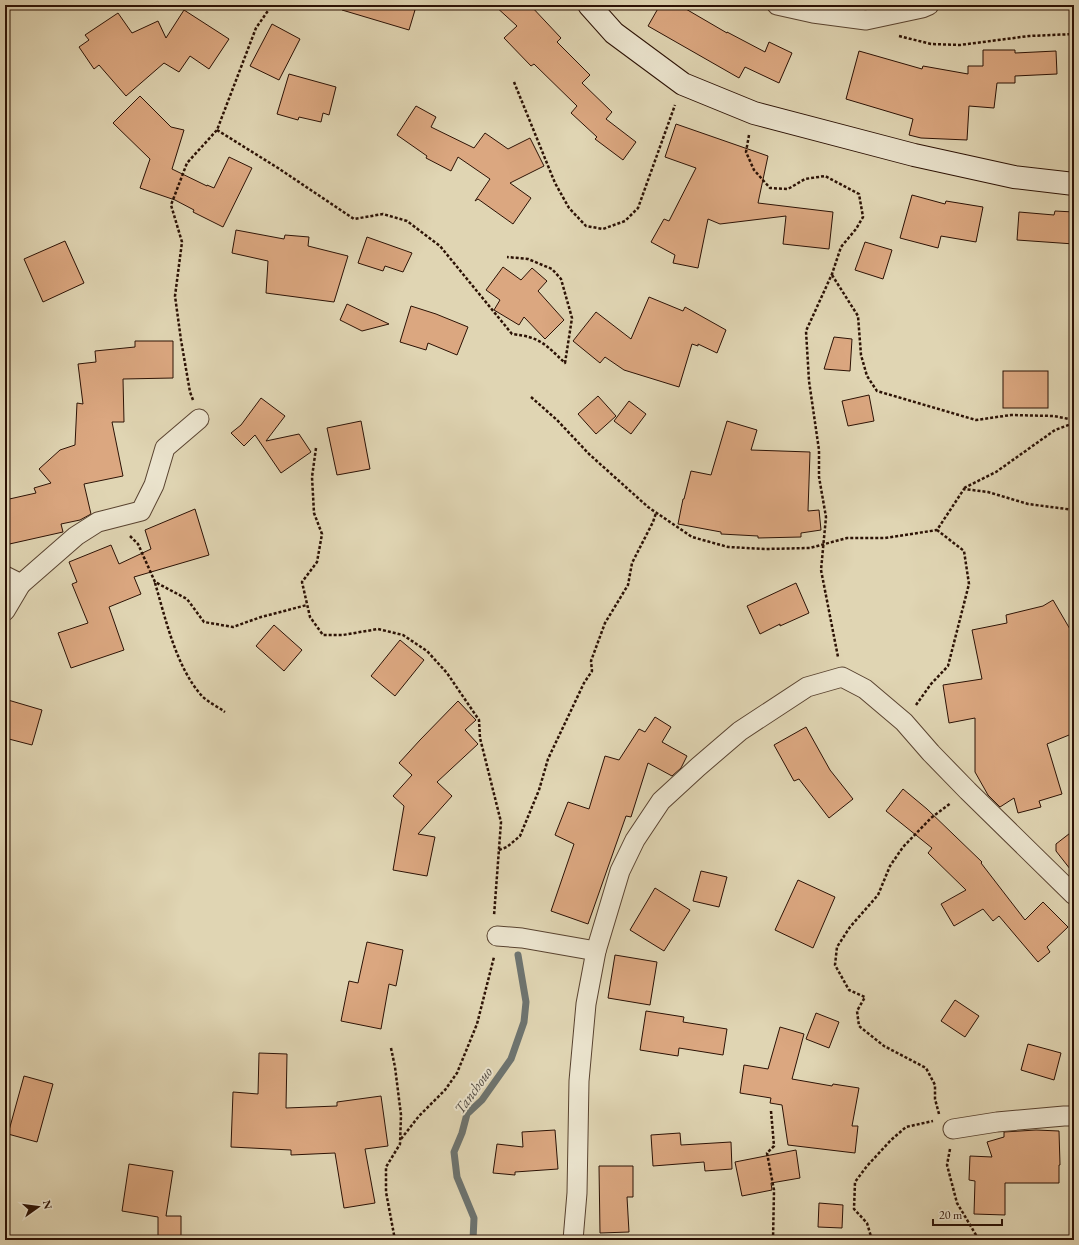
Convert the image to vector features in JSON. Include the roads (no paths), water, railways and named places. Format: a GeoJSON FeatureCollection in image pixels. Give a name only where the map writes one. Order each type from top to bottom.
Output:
{"type":"FeatureCollection","features":[{"type":"Feature","properties":{"kind":"street"},"geometry":{"type":"LineString","coordinates":[[589,5],[614,33],[683,84],[754,113],[914,155],[1014,177],[1074,184]]}},
{"type":"Feature","properties":{"kind":"street"},"geometry":{"type":"LineString","coordinates":[[777,5],[813,13],[866,20],[922,8],[929,5]]}},
{"type":"Feature","properties":{"kind":"street"},"geometry":{"type":"LineString","coordinates":[[5,611],[13,580],[98,522],[141,511],[154,485],[165,448],[199,419]]}},
{"type":"Feature","properties":{"kind":"street"},"geometry":{"type":"LineString","coordinates":[[573,1240],[577,1193],[579,1081],[586,1004],[596,951],[620,870],[635,840],[661,801],[740,731],[807,687],[842,677],[865,689],[904,722],[968,791],[1074,895]]}},
{"type":"Feature","properties":{"kind":"street"},"geometry":{"type":"LineString","coordinates":[[497,936],[522,938],[596,951]]}},
{"type":"Feature","properties":{"kind":"street"},"geometry":{"type":"LineString","coordinates":[[947,1124],[1074,1116]]}},
{"type":"Feature","properties":{"kind":"waterway","name":"Tanchouo"},"geometry":{"type":"LineString","coordinates":[[473,1240],[474,1218],[457,1177],[454,1152],[462,1133],[467,1114],[482,1100],[511,1059],[524,1022],[526,1002],[518,955]]}}]}
